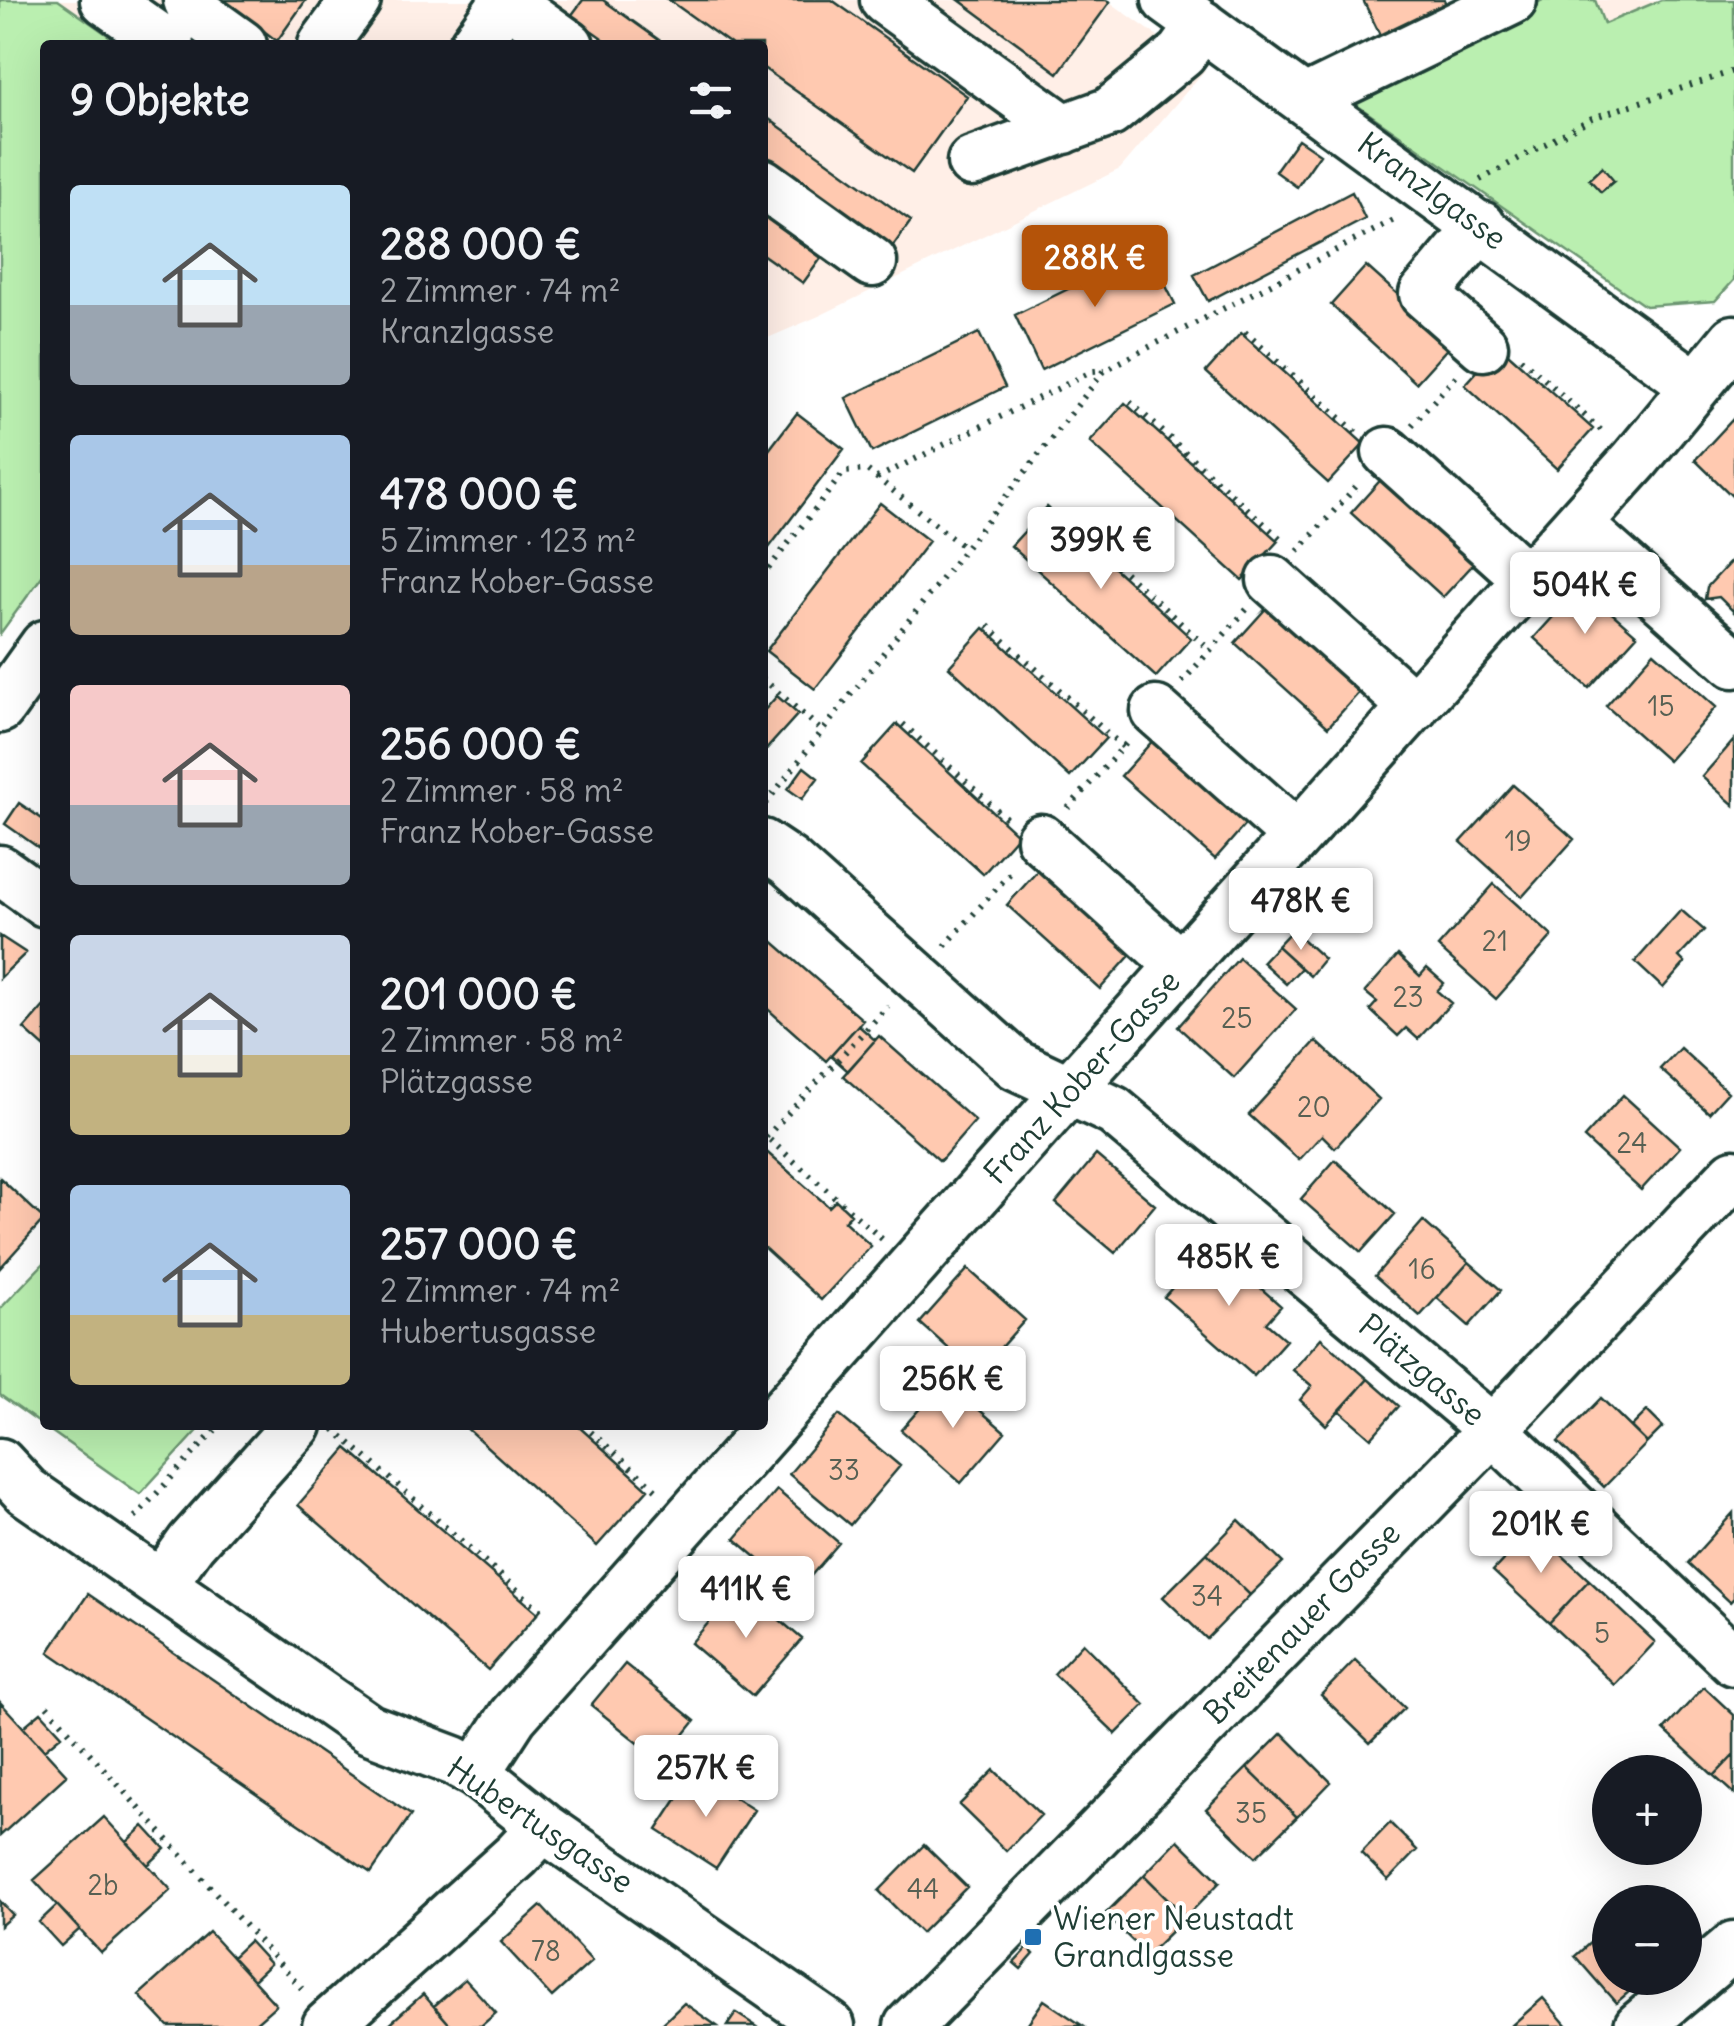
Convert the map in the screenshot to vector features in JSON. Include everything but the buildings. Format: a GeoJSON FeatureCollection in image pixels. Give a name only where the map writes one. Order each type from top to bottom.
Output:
{"type":"FeatureCollection","features":[{"type":"Feature","properties":{"kind":"street"},"geometry":{"type":"LineString","coordinates":[[106,0],[162,40]]}},
{"type":"Feature","properties":{"kind":"street"},"geometry":{"type":"LineString","coordinates":[[188,0],[192,9],[235,40]]}},
{"type":"Feature","properties":{"kind":"street"},"geometry":{"type":"LineString","coordinates":[[327,40],[356,0]]}},
{"type":"Feature","properties":{"kind":"street"},"geometry":{"type":"LineString","coordinates":[[478,40],[506,0],[562,40]]}},
{"type":"Feature","properties":{"kind":"street"},"geometry":{"type":"LineString","coordinates":[[885,0],[1064,129]]}},
{"type":"Feature","properties":{"kind":"street"},"geometry":{"type":"LineString","coordinates":[[1305,100],[1512,0]]}},
{"type":"Feature","properties":{"kind":"street"},"geometry":{"type":"LineString","coordinates":[[972,162],[1110,112],[1182,54],[1184,12]]}},
{"type":"Feature","properties":{"kind":"street","name":"Kranzlgasse"},"geometry":{"type":"LineString","coordinates":[[1184,12],[1695,385]]}},
{"type":"Feature","properties":{"kind":"street"},"geometry":{"type":"LineString","coordinates":[[768,187],[872,262]]}},
{"type":"Feature","properties":{"kind":"street"},"geometry":{"type":"LineString","coordinates":[[1480,226],[1424,294],[1495,346]]}},
{"type":"Feature","properties":{"kind":"street","name":"Franz Kober-Gasse"},"geometry":{"type":"LineString","coordinates":[[768,1428],[1578,525],[1734,340]]}},
{"type":"Feature","properties":{"kind":"street"},"geometry":{"type":"LineString","coordinates":[[1378,448],[1528,579]]}},
{"type":"Feature","properties":{"kind":"street"},"geometry":{"type":"LineString","coordinates":[[1578,525],[1734,664]]}},
{"type":"Feature","properties":{"kind":"street"},"geometry":{"type":"LineString","coordinates":[[1285,566],[1414,707]]}},
{"type":"Feature","properties":{"kind":"street"},"geometry":{"type":"LineString","coordinates":[[0,708],[40,652]]}},
{"type":"Feature","properties":{"kind":"street"},"geometry":{"type":"LineString","coordinates":[[1156,710],[1297,836]]}},
{"type":"Feature","properties":{"kind":"street"},"geometry":{"type":"LineString","coordinates":[[1024,828],[1181,966]]}},
{"type":"Feature","properties":{"kind":"street","name":"Plätzgasse"},"geometry":{"type":"LineString","coordinates":[[768,848],[789,862],[1016,1065],[1114,1112],[1492,1430],[1734,1661]]}},
{"type":"Feature","properties":{"kind":"street"},"geometry":{"type":"LineString","coordinates":[[0,870],[40,898]]}},
{"type":"Feature","properties":{"kind":"street","name":"Breitenauer Gasse"},"geometry":{"type":"LineString","coordinates":[[909,2026],[1492,1430],[1734,1174]]}},
{"type":"Feature","properties":{"kind":"street"},"geometry":{"type":"LineString","coordinates":[[161,1585],[191,1543],[293,1430]]}},
{"type":"Feature","properties":{"kind":"street","name":"Franz Kober-Gasse"},"geometry":{"type":"LineString","coordinates":[[476,1773],[513,1716],[767,1430]]}},
{"type":"Feature","properties":{"kind":"street","name":"Hubertusgasse"},"geometry":{"type":"LineString","coordinates":[[0,1463],[26,1491],[368,1730],[454,1761],[476,1773],[543,1827],[830,2026]]}},
{"type":"Feature","properties":{"kind":"street"},"geometry":{"type":"LineString","coordinates":[[329,2024],[518,1855],[543,1827]]}},
{"type":"Feature","properties":{"kind":"street"},"geometry":{"type":"LineString","coordinates":[[1639,2026],[1734,1946]]}},
{"type":"Feature","properties":{"kind":"path"},"geometry":{"type":"LineString","coordinates":[[768,800],[1105,370],[1437,196],[1470,186],[1592,118],[1734,72]]}},
{"type":"Feature","properties":{"kind":"path"},"geometry":{"type":"LineString","coordinates":[[1245,332],[1378,448]]}},
{"type":"Feature","properties":{"kind":"path"},"geometry":{"type":"LineString","coordinates":[[1495,346],[1635,460]]}},
{"type":"Feature","properties":{"kind":"path"},"geometry":{"type":"LineString","coordinates":[[878,478],[1092,370],[1105,370]]}},
{"type":"Feature","properties":{"kind":"path"},"geometry":{"type":"LineString","coordinates":[[1130,402],[1285,566]]}},
{"type":"Feature","properties":{"kind":"path"},"geometry":{"type":"LineString","coordinates":[[768,569],[844,472],[867,470],[966,548]]}},
{"type":"Feature","properties":{"kind":"path"},"geometry":{"type":"LineString","coordinates":[[1062,516],[1210,650]]}},
{"type":"Feature","properties":{"kind":"path"},"geometry":{"type":"LineString","coordinates":[[988,626],[1123,747]]}},
{"type":"Feature","properties":{"kind":"path"},"geometry":{"type":"LineString","coordinates":[[768,683],[822,731]]}},
{"type":"Feature","properties":{"kind":"path"},"geometry":{"type":"LineString","coordinates":[[903,724],[1024,828]]}},
{"type":"Feature","properties":{"kind":"path"},"geometry":{"type":"LineString","coordinates":[[768,1139],[912,1267]]}},
{"type":"Feature","properties":{"kind":"path"},"geometry":{"type":"LineString","coordinates":[[109,1549],[216,1430]]}},
{"type":"Feature","properties":{"kind":"path"},"geometry":{"type":"LineString","coordinates":[[336,1430],[578,1642]]}},
{"type":"Feature","properties":{"kind":"path"},"geometry":{"type":"LineString","coordinates":[[589,1430],[688,1518]]}},
{"type":"Feature","properties":{"kind":"path"},"geometry":{"type":"LineString","coordinates":[[47,1706],[329,2024]]}},
{"type":"Feature","properties":{"kind":"shaded area"},"geometry":{"type":"Polygon","coordinates":[[[58,0],[1107,0],[1205,70],[1120,169],[768,338],[768,40],[115,40],[58,0]]]}},
{"type":"Feature","properties":{"kind":"shaded area"},"geometry":{"type":"Polygon","coordinates":[[[1595,0],[1661,0],[1604,25],[1595,0]]]}},
{"type":"Feature","properties":{"kind":"green space"},"geometry":{"type":"Polygon","coordinates":[[[0,0],[58,0],[115,40],[40,40],[40,579],[0,634],[0,0]]]}},
{"type":"Feature","properties":{"kind":"green space"},"geometry":{"type":"Polygon","coordinates":[[[1543,0],[1595,0],[1604,24],[1661,0],[1734,0],[1734,280],[1715,301],[1645,306],[1345,97],[1543,0]]]}},
{"type":"Feature","properties":{"kind":"green space"},"geometry":{"type":"Polygon","coordinates":[[[40,1267],[40,1423],[0,1395],[0,1309],[40,1267]]]}},
{"type":"Feature","properties":{"kind":"green space"},"geometry":{"type":"Polygon","coordinates":[[[49,1430],[198,1430],[140,1494],[49,1430]]]}},
{"type":"Feature","properties":{"kind":"place","name":"Wiener Neustadt Grandlgasse"},"geometry":{"type":"Point","coordinates":[1033,1937]}}]}
